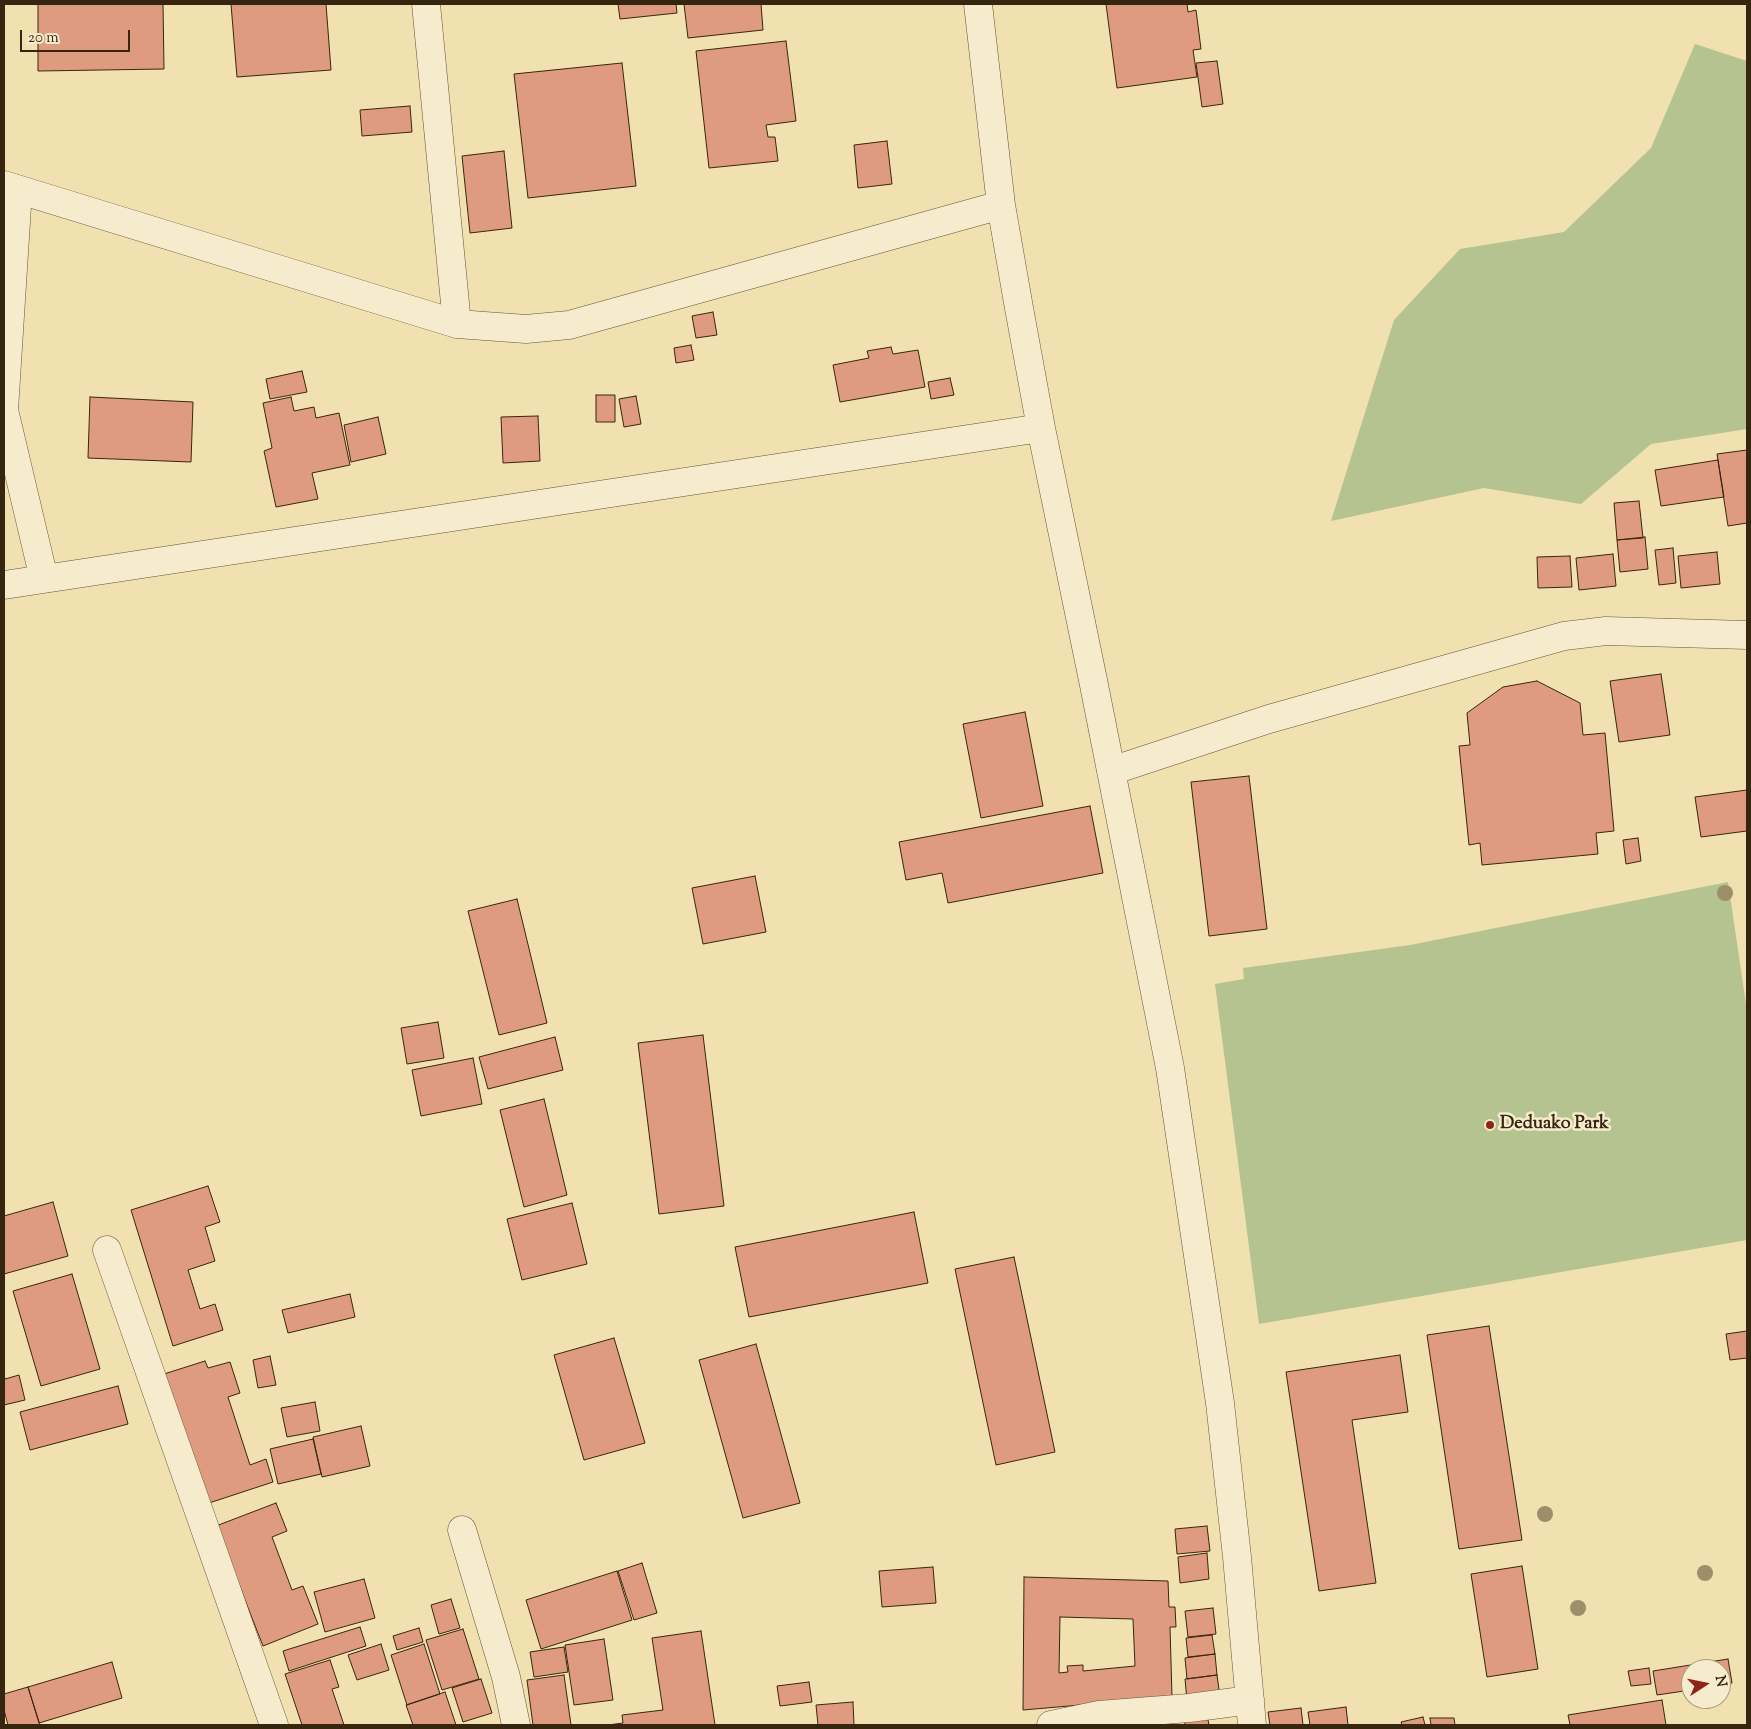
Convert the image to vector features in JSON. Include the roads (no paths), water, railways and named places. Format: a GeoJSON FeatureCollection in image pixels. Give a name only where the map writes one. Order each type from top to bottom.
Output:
{"type":"FeatureCollection","features":[{"type":"Feature","properties":{"kind":"street"},"geometry":{"type":"LineString","coordinates":[[426,4],[457,324]]}},
{"type":"Feature","properties":{"kind":"street"},"geometry":{"type":"LineString","coordinates":[[978,4],[1001,205],[1041,428],[1170,1068],[1222,1412],[1238,1557],[1251,1713],[1189,1708],[1098,1715],[1051,1725]]}},
{"type":"Feature","properties":{"kind":"street"},"geometry":{"type":"LineString","coordinates":[[44,579],[4,410],[11,188],[457,324],[526,329],[569,325],[1001,205]]}},
{"type":"Feature","properties":{"kind":"street"},"geometry":{"type":"LineString","coordinates":[[4,585],[1041,428]]}},
{"type":"Feature","properties":{"kind":"street"},"geometry":{"type":"LineString","coordinates":[[1111,771],[1270,719],[1564,636],[1606,631],[1747,635]]}},
{"type":"Feature","properties":{"kind":"street"},"geometry":{"type":"LineString","coordinates":[[107,1250],[274,1725]]}},
{"type":"Feature","properties":{"kind":"street"},"geometry":{"type":"LineString","coordinates":[[462,1530],[506,1677],[516,1725]]}},
{"type":"Feature","properties":{"kind":"place","name":"Deduako Park"},"geometry":{"type":"Point","coordinates":[1490,1125]}}]}
